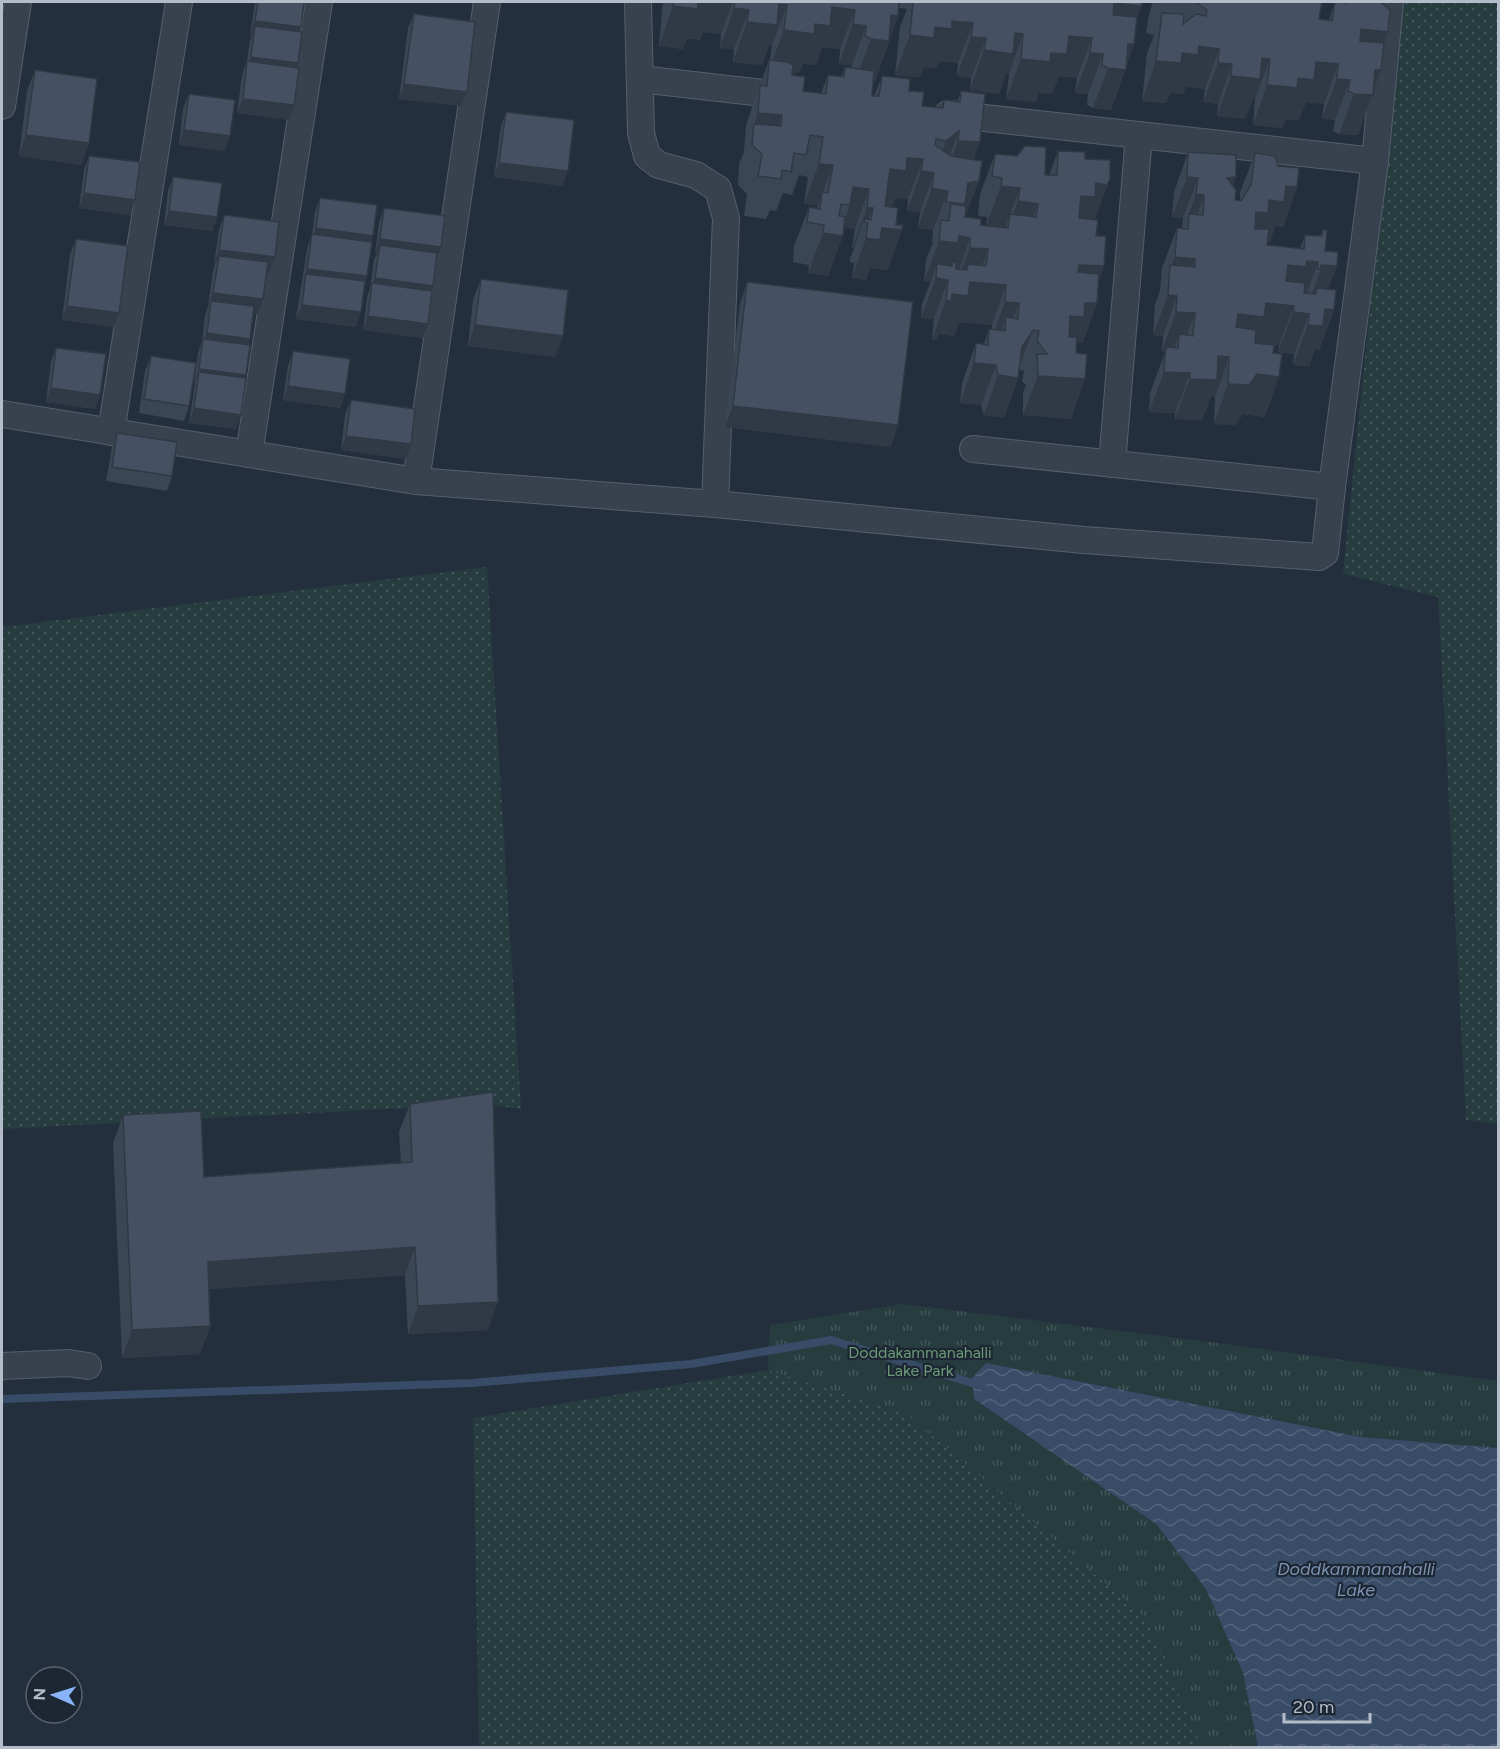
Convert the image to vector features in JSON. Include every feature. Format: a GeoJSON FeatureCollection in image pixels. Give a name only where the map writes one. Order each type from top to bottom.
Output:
{"type":"FeatureCollection","features":[{"type":"Feature","properties":{"kind":"street"},"geometry":{"type":"LineString","coordinates":[[2,106],[18,2]]}},
{"type":"Feature","properties":{"kind":"street"},"geometry":{"type":"LineString","coordinates":[[111,432],[179,2]]}},
{"type":"Feature","properties":{"kind":"street"},"geometry":{"type":"LineString","coordinates":[[249,454],[319,2]]}},
{"type":"Feature","properties":{"kind":"street"},"geometry":{"type":"LineString","coordinates":[[416,481],[487,2]]}},
{"type":"Feature","properties":{"kind":"street"},"geometry":{"type":"LineString","coordinates":[[638,2],[641,133],[647,156],[658,165],[696,175],[718,189],[726,218],[715,504]]}},
{"type":"Feature","properties":{"kind":"street"},"geometry":{"type":"LineString","coordinates":[[2,414],[416,481],[715,504],[1084,540],[1319,557],[1325,553],[1375,161],[1390,2]]}},
{"type":"Feature","properties":{"kind":"street"},"geometry":{"type":"LineString","coordinates":[[640,80],[818,99]]}},
{"type":"Feature","properties":{"kind":"street"},"geometry":{"type":"LineString","coordinates":[[925,111],[1375,161]]}},
{"type":"Feature","properties":{"kind":"street"},"geometry":{"type":"LineString","coordinates":[[1112,464],[1139,135]]}},
{"type":"Feature","properties":{"kind":"street"},"geometry":{"type":"LineString","coordinates":[[973,449],[1332,487]]}},
{"type":"Feature","properties":{"kind":"street"},"geometry":{"type":"LineString","coordinates":[[2,1366],[68,1364],[88,1366]]}},
{"type":"Feature","properties":{"kind":"green space"},"geometry":{"type":"Polygon","coordinates":[[[1401,2],[1498,2],[1498,1124],[1466,1120],[1438,597],[1343,574],[1401,2]]]}},
{"type":"Feature","properties":{"kind":"green space"},"geometry":{"type":"Polygon","coordinates":[[[487,567],[521,1109],[484,1104],[2,1129],[2,627],[487,567]]]}},
{"type":"Feature","properties":{"kind":"green space","name":"Doddakammanahalli Lake Park"},"geometry":{"type":"Polygon","coordinates":[[[902,1304],[1498,1381],[1498,1448],[1361,1437],[986,1363],[972,1378],[974,1399],[1156,1524],[1206,1588],[1243,1673],[1258,1747],[1202,1747],[1145,1617],[907,1414],[768,1370],[770,1325],[902,1304]]]}},
{"type":"Feature","properties":{"kind":"green space"},"geometry":{"type":"Polygon","coordinates":[[[768,1370],[907,1414],[1145,1617],[1202,1747],[479,1747],[473,1418],[768,1370]]]}},
{"type":"Feature","properties":{"kind":"water","name":"Doddkammanahalli Lake"},"geometry":{"type":"Polygon","coordinates":[[[986,1363],[1361,1437],[1498,1448],[1498,1747],[1258,1747],[1243,1673],[1206,1589],[1156,1524],[974,1399],[972,1378],[986,1363]]]}},
{"type":"Feature","properties":{"kind":"building"},"geometry":{"type":"Polygon","coordinates":[[[258,2],[304,2],[301,27],[255,21],[258,2]]]}},
{"type":"Feature","properties":{"kind":"building"},"geometry":{"type":"Polygon","coordinates":[[[674,2],[698,2],[698,9],[673,6],[674,2]]]}},
{"type":"Feature","properties":{"kind":"building"},"geometry":{"type":"Polygon","coordinates":[[[735,2],[899,2],[898,16],[891,15],[889,41],[865,36],[866,26],[853,24],[855,10],[832,7],[830,26],[815,24],[814,34],[784,30],[787,5],[779,4],[777,25],[747,22],[749,10],[734,8],[735,2]]]}},
{"type":"Feature","properties":{"kind":"building"},"geometry":{"type":"Polygon","coordinates":[[[913,2],[1142,2],[1141,6],[1114,3],[1113,15],[1137,17],[1134,44],[1128,44],[1126,70],[1102,65],[1103,54],[1090,53],[1092,38],[1069,36],[1067,54],[1051,53],[1050,62],[1021,59],[1023,34],[1015,33],[1013,54],[984,50],[986,38],[971,37],[973,23],[952,21],[952,29],[935,27],[934,38],[910,35],[913,2]]]}},
{"type":"Feature","properties":{"kind":"building"},"geometry":{"type":"Polygon","coordinates":[[[1195,2],[1322,2],[1319,19],[1332,21],[1335,2],[1380,2],[1390,10],[1388,32],[1361,29],[1360,41],[1384,43],[1381,70],[1375,70],[1373,95],[1354,94],[1348,91],[1350,80],[1337,79],[1338,64],[1316,62],[1314,80],[1298,78],[1297,88],[1267,85],[1270,59],[1262,58],[1260,79],[1231,76],[1232,64],[1218,63],[1219,49],[1199,46],[1198,55],[1182,53],[1181,63],[1156,61],[1162,13],[1184,14],[1183,24],[1196,14],[1206,16],[1207,10],[1195,2]]]}},
{"type":"Feature","properties":{"kind":"building"},"geometry":{"type":"Polygon","coordinates":[[[414,14],[475,22],[467,92],[404,84],[414,14]]]}},
{"type":"Feature","properties":{"kind":"building"},"geometry":{"type":"Polygon","coordinates":[[[255,26],[302,32],[298,63],[251,57],[255,26]]]}},
{"type":"Feature","properties":{"kind":"building"},"geometry":{"type":"Polygon","coordinates":[[[769,60],[793,65],[792,75],[805,77],[803,91],[826,94],[828,75],[844,77],[845,67],[874,71],[872,96],[879,96],[882,76],[910,79],[909,91],[924,92],[922,106],[943,108],[944,100],[960,102],[961,91],[985,94],[980,142],[958,141],[959,131],[946,141],[936,139],[935,145],[951,156],[982,161],[979,181],[968,183],[965,204],[946,202],[948,191],[932,188],[934,173],[921,171],[923,159],[907,158],[906,171],[890,169],[885,206],[898,208],[896,225],[903,225],[902,230],[882,228],[880,240],[866,238],[868,223],[864,222],[864,219],[871,220],[873,208],[867,208],[869,189],[853,187],[850,205],[841,204],[839,216],[845,217],[843,236],[823,233],[824,225],[807,222],[809,207],[820,209],[822,192],[828,193],[833,165],[819,164],[823,137],[810,135],[806,155],[794,153],[791,172],[782,170],[781,179],[758,176],[762,154],[752,145],[754,124],[781,126],[782,115],[758,113],[760,85],[767,86],[769,60]]]}},
{"type":"Feature","properties":{"kind":"building"},"geometry":{"type":"Polygon","coordinates":[[[247,61],[299,68],[294,105],[243,99],[247,61]]]}},
{"type":"Feature","properties":{"kind":"building"},"geometry":{"type":"Polygon","coordinates":[[[35,70],[97,79],[89,143],[26,135],[35,70]]]}},
{"type":"Feature","properties":{"kind":"building"},"geometry":{"type":"Polygon","coordinates":[[[189,94],[235,100],[230,136],[184,130],[189,94]]]}},
{"type":"Feature","properties":{"kind":"building"},"geometry":{"type":"Polygon","coordinates":[[[506,112],[574,120],[568,171],[499,163],[506,112]]]}},
{"type":"Feature","properties":{"kind":"building"},"geometry":{"type":"Polygon","coordinates":[[[1025,146],[1046,147],[1045,175],[1057,175],[1058,151],[1085,152],[1085,159],[1110,160],[1110,179],[1107,185],[1096,183],[1095,197],[1081,196],[1079,218],[1098,220],[1096,236],[1106,236],[1104,266],[1079,265],[1078,272],[1099,274],[1097,303],[1085,303],[1084,317],[1070,316],[1069,337],[1077,337],[1076,353],[1087,354],[1085,379],[1038,376],[1037,354],[1047,354],[1037,341],[1039,331],[1033,330],[1022,347],[1018,378],[998,375],[996,365],[974,363],[976,343],[988,345],[989,329],[1005,331],[1006,317],[1018,319],[1019,303],[1005,302],[1006,285],[970,282],[968,296],[952,294],[951,301],[946,300],[948,280],[936,278],[937,264],[952,266],[953,262],[956,262],[956,269],[967,270],[968,264],[986,266],[988,249],[970,248],[970,238],[959,236],[958,243],[939,241],[941,220],[949,221],[951,204],[966,206],[965,217],[981,219],[981,225],[1008,228],[1010,214],[1036,217],[1038,204],[1018,201],[1020,188],[1001,186],[1002,178],[992,176],[995,154],[1017,156],[1025,146]]]}},
{"type":"Feature","properties":{"kind":"building"},"geometry":{"type":"Polygon","coordinates":[[[1188,152],[1236,155],[1236,177],[1227,178],[1236,190],[1235,200],[1241,201],[1251,185],[1255,153],[1275,156],[1278,166],[1299,168],[1297,187],[1286,186],[1284,202],[1269,200],[1268,213],[1256,212],[1255,229],[1269,229],[1267,245],[1304,249],[1305,235],[1322,236],[1323,230],[1327,230],[1325,251],[1338,252],[1337,266],[1321,265],[1321,269],[1318,269],[1318,262],[1307,261],[1306,267],[1288,265],[1286,281],[1305,283],[1304,293],[1316,294],[1316,288],[1336,290],[1334,310],[1325,309],[1323,326],[1308,325],[1309,314],[1293,312],[1294,306],[1266,303],[1264,317],[1238,314],[1236,327],[1256,330],[1255,343],[1274,345],[1273,353],[1282,354],[1279,377],[1257,374],[1249,385],[1228,384],[1229,357],[1218,356],[1217,380],[1190,379],[1190,373],[1164,372],[1167,347],[1178,348],[1179,334],[1193,336],[1195,313],[1176,312],[1177,296],[1168,295],[1170,265],[1195,267],[1195,259],[1175,257],[1177,228],[1188,229],[1189,214],[1203,215],[1204,195],[1196,194],[1198,178],[1187,177],[1188,152]]]}},
{"type":"Feature","properties":{"kind":"building"},"geometry":{"type":"Polygon","coordinates":[[[89,156],[140,162],[135,200],[84,193],[89,156]]]}},
{"type":"Feature","properties":{"kind":"building"},"geometry":{"type":"Polygon","coordinates":[[[173,177],[222,183],[217,217],[169,211],[173,177]]]}},
{"type":"Feature","properties":{"kind":"building"},"geometry":{"type":"Polygon","coordinates":[[[320,198],[377,205],[373,236],[316,228],[320,198]]]}},
{"type":"Feature","properties":{"kind":"building"},"geometry":{"type":"Polygon","coordinates":[[[384,208],[445,216],[441,247],[380,239],[384,208]]]}},
{"type":"Feature","properties":{"kind":"building"},"geometry":{"type":"Polygon","coordinates":[[[224,215],[279,222],[275,257],[219,250],[224,215]]]}},
{"type":"Feature","properties":{"kind":"building"},"geometry":{"type":"Polygon","coordinates":[[[312,234],[372,242],[367,276],[307,269],[312,234]]]}},
{"type":"Feature","properties":{"kind":"building"},"geometry":{"type":"Polygon","coordinates":[[[76,239],[128,246],[119,313],[67,306],[76,239]]]}},
{"type":"Feature","properties":{"kind":"building"},"geometry":{"type":"Polygon","coordinates":[[[380,245],[437,253],[433,286],[375,278],[380,245]]]}},
{"type":"Feature","properties":{"kind":"building"},"geometry":{"type":"Polygon","coordinates":[[[219,256],[268,262],[263,299],[213,293],[219,256]]]}},
{"type":"Feature","properties":{"kind":"building"},"geometry":{"type":"Polygon","coordinates":[[[306,274],[365,281],[361,312],[302,305],[306,274]]]}},
{"type":"Feature","properties":{"kind":"building"},"geometry":{"type":"Polygon","coordinates":[[[481,279],[568,290],[563,336],[475,325],[481,279]]]}},
{"type":"Feature","properties":{"kind":"building"},"geometry":{"type":"Polygon","coordinates":[[[747,282],[913,302],[898,425],[733,406],[747,282]]]}},
{"type":"Feature","properties":{"kind":"building"},"geometry":{"type":"Polygon","coordinates":[[[372,283],[432,291],[428,324],[368,316],[372,283]]]}},
{"type":"Feature","properties":{"kind":"building"},"geometry":{"type":"Polygon","coordinates":[[[211,301],[254,306],[250,339],[207,333],[211,301]]]}},
{"type":"Feature","properties":{"kind":"building"},"geometry":{"type":"Polygon","coordinates":[[[203,339],[250,345],[246,375],[199,369],[203,339]]]}},
{"type":"Feature","properties":{"kind":"building"},"geometry":{"type":"Polygon","coordinates":[[[56,348],[106,354],[100,395],[51,388],[56,348]]]}},
{"type":"Feature","properties":{"kind":"building"},"geometry":{"type":"Polygon","coordinates":[[[293,351],[350,359],[345,394],[288,386],[293,351]]]}},
{"type":"Feature","properties":{"kind":"building"},"geometry":{"type":"Polygon","coordinates":[[[151,356],[196,363],[189,406],[144,399],[151,356]]]}},
{"type":"Feature","properties":{"kind":"building"},"geometry":{"type":"Polygon","coordinates":[[[199,372],[246,378],[241,415],[194,408],[199,372]]]}},
{"type":"Feature","properties":{"kind":"building"},"geometry":{"type":"Polygon","coordinates":[[[351,400],[415,409],[411,444],[346,436],[351,400]]]}},
{"type":"Feature","properties":{"kind":"building"},"geometry":{"type":"Polygon","coordinates":[[[117,433],[177,442],[172,476],[112,467],[117,433]]]}},
{"type":"Feature","properties":{"kind":"building"},"geometry":{"type":"Polygon","coordinates":[[[493,1092],[498,1302],[418,1306],[415,1247],[208,1262],[210,1326],[132,1330],[123,1115],[201,1111],[204,1177],[412,1162],[410,1104],[493,1092]]]}},
{"type":"Feature","properties":{"kind":"waterway"},"geometry":{"type":"LineString","coordinates":[[2,1399],[472,1383],[691,1364],[831,1340],[982,1386]]}}]}
